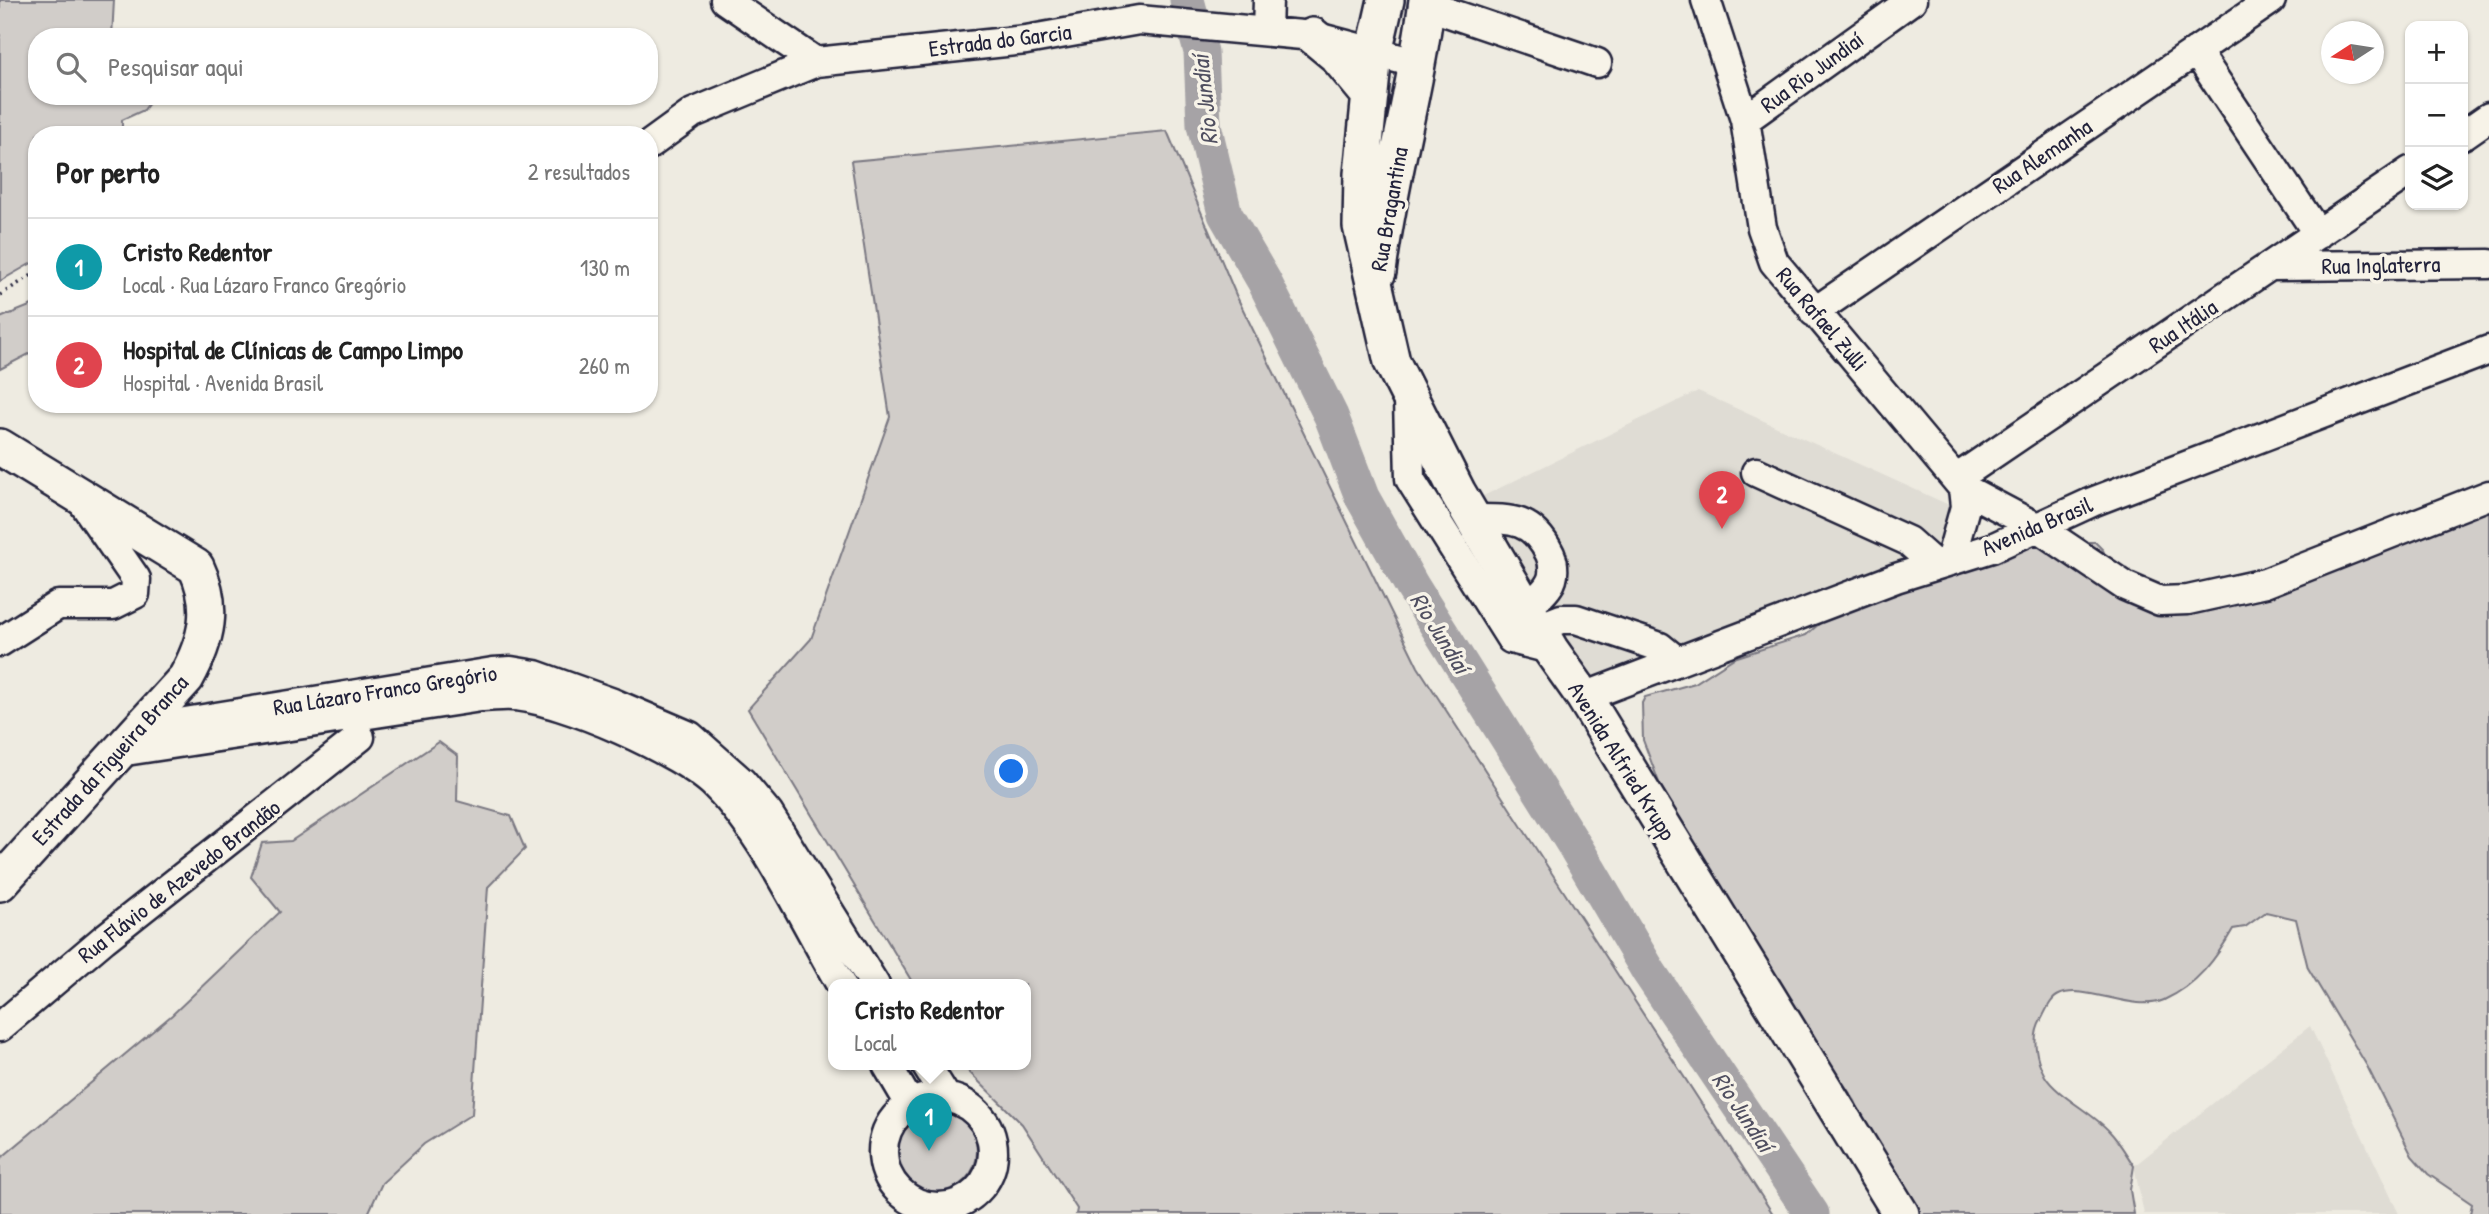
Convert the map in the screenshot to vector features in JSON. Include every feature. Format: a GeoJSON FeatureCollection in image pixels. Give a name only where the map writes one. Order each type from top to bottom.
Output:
{"type":"FeatureCollection","features":[{"type":"Feature","properties":{"kind":"main road","name":"Rua Bragantina"},"geometry":{"type":"LineString","coordinates":[[1375,293],[1361,226],[1362,174],[1374,53],[1386,0]]}},
{"type":"Feature","properties":{"kind":"main road","name":"Rua Bragantina"},"geometry":{"type":"LineString","coordinates":[[1375,293],[1402,134],[1419,64],[1427,2]]}},
{"type":"Feature","properties":{"kind":"main road"},"geometry":{"type":"LineString","coordinates":[[1313,36],[1336,55],[1370,96]]}},
{"type":"Feature","properties":{"kind":"main road","name":"Avenida Alfried Krupp"},"geometry":{"type":"LineString","coordinates":[[1375,293],[1392,362],[1408,399],[1473,519],[1538,629],[1584,697],[1901,1214]]}},
{"type":"Feature","properties":{"kind":"main road","name":"Estrada da Figueira Branca"},"geometry":{"type":"LineString","coordinates":[[0,447],[195,567],[203,583],[208,622],[199,654],[186,678],[0,883]]}},
{"type":"Feature","properties":{"kind":"street"},"geometry":{"type":"LineString","coordinates":[[725,0],[816,62]]}},
{"type":"Feature","properties":{"kind":"street"},"geometry":{"type":"LineString","coordinates":[[1254,29],[1268,0]]}},
{"type":"Feature","properties":{"kind":"street","name":"Rua Rafael Zulli"},"geometry":{"type":"LineString","coordinates":[[1706,0],[1745,120],[1762,228],[1774,262],[1959,484]]}},
{"type":"Feature","properties":{"kind":"street","name":"Rua Alemanha"},"geometry":{"type":"LineString","coordinates":[[1814,312],[2271,0]]}},
{"type":"Feature","properties":{"kind":"street"},"geometry":{"type":"LineString","coordinates":[[1427,2],[1597,63]]}},
{"type":"Feature","properties":{"kind":"street","name":"Rua Rio Jundiaí"},"geometry":{"type":"LineString","coordinates":[[1745,120],[1906,2]]}},
{"type":"Feature","properties":{"kind":"street","name":"Estrada do Garcia"},"geometry":{"type":"LineString","coordinates":[[658,138],[693,113],[816,62],[1026,40],[1139,10],[1169,22],[1313,36],[1419,64]]}},
{"type":"Feature","properties":{"kind":"street"},"geometry":{"type":"LineString","coordinates":[[2196,51],[2318,234]]}},
{"type":"Feature","properties":{"kind":"street"},"geometry":{"type":"LineString","coordinates":[[2468,132],[2489,117]]}},
{"type":"Feature","properties":{"kind":"street","name":"Rua Itália"},"geometry":{"type":"LineString","coordinates":[[1959,484],[2405,174]]}},
{"type":"Feature","properties":{"kind":"street","name":"Rua Inglaterra"},"geometry":{"type":"LineString","coordinates":[[2272,266],[2489,264]]}},
{"type":"Feature","properties":{"kind":"street","name":"Avenida Brasil"},"geometry":{"type":"LineString","coordinates":[[1584,697],[1676,660],[2040,529],[2092,502],[2489,350]]}},
{"type":"Feature","properties":{"kind":"street"},"geometry":{"type":"LineString","coordinates":[[1408,399],[1410,479],[1511,639],[1561,619],[1576,619],[1660,647],[1676,660]]}},
{"type":"Feature","properties":{"kind":"street"},"geometry":{"type":"LineString","coordinates":[[1756,472],[1908,541],[1942,563],[1965,507],[1959,484]]}},
{"type":"Feature","properties":{"kind":"street"},"geometry":{"type":"LineString","coordinates":[[1959,484],[2040,529],[2125,586],[2160,601],[2188,600],[2265,583],[2489,495]]}},
{"type":"Feature","properties":{"kind":"street"},"geometry":{"type":"LineString","coordinates":[[0,642],[58,605],[113,605],[135,594],[136,579],[76,493]]}},
{"type":"Feature","properties":{"kind":"street"},"geometry":{"type":"LineString","coordinates":[[1473,519],[1508,519],[1528,525],[1543,541],[1553,562],[1551,584],[1538,629]]}},
{"type":"Feature","properties":{"kind":"street","name":"Rua Lázaro Franco Gregório"},"geometry":{"type":"LineString","coordinates":[[127,741],[511,671],[535,675],[607,712],[715,785],[751,830],[838,979]]}},
{"type":"Feature","properties":{"kind":"street","name":"Rua Lázaro Franco Gregório"},"geometry":{"type":"LineString","coordinates":[[127,741],[394,712],[481,697],[514,696],[607,712],[690,736],[743,782],[768,813],[871,979]]}},
{"type":"Feature","properties":{"kind":"street","name":"Rua Flávio de Azevedo Brandão"},"geometry":{"type":"LineString","coordinates":[[0,1027],[104,939],[360,737]]}},
{"type":"Feature","properties":{"kind":"street"},"geometry":{"type":"LineString","coordinates":[[890,1070],[910,1104]]}},
{"type":"Feature","properties":{"kind":"street"},"geometry":{"type":"LineString","coordinates":[[929,1070],[946,1097]]}},
{"type":"Feature","properties":{"kind":"street"},"geometry":{"type":"LineString","coordinates":[[946,1097],[962,1102],[976,1112],[987,1126],[993,1143],[993,1160],[984,1183],[965,1201],[949,1207],[932,1208],[915,1203],[901,1194],[890,1180],[884,1164],[883,1147],[887,1130],[896,1116],[910,1104],[927,1098],[946,1097]]}},
{"type":"Feature","properties":{"kind":"path"},"geometry":{"type":"LineString","coordinates":[[0,295],[28,278]]}},
{"type":"Feature","properties":{"kind":"shaded area"},"geometry":{"type":"Polygon","coordinates":[[[0,0],[114,0],[112,28],[28,28],[28,105],[148,105],[144,110],[122,120],[122,126],[28,126],[28,265],[0,281],[0,0]]]}},
{"type":"Feature","properties":{"kind":"shaded area"},"geometry":{"type":"Polygon","coordinates":[[[1167,131],[1236,295],[1418,667],[1773,1214],[1076,1214],[1077,1209],[1022,1124],[967,1070],[1031,1070],[1031,979],[910,979],[748,709],[811,639],[890,417],[851,161],[1167,131]]]}},
{"type":"Feature","properties":{"kind":"shaded area"},"geometry":{"type":"Polygon","coordinates":[[[28,307],[28,355],[0,369],[0,318],[28,307]]]}},
{"type":"Feature","properties":{"kind":"shaded area"},"geometry":{"type":"Polygon","coordinates":[[[1698,391],[1949,505],[1942,552],[1590,679],[1479,498],[1698,391]]]}},
{"type":"Feature","properties":{"kind":"shaded area"},"geometry":{"type":"Polygon","coordinates":[[[2489,502],[2489,1214],[2470,1214],[2472,1204],[2428,1174],[2412,1156],[2367,1066],[2308,968],[2296,919],[2266,912],[2245,927],[2233,929],[2204,970],[2176,994],[2152,1003],[2139,1003],[2070,992],[2053,999],[2038,1027],[2036,1048],[2045,1076],[2057,1090],[2109,1131],[2134,1166],[2130,1190],[2134,1214],[1920,1214],[1892,1186],[1855,1101],[1805,1026],[1660,785],[1643,740],[1642,703],[1645,697],[1695,683],[1734,658],[1806,635],[1853,595],[2021,542],[2095,542],[2103,550],[2117,583],[2152,603],[2489,502]]]}},
{"type":"Feature","properties":{"kind":"shaded area"},"geometry":{"type":"Polygon","coordinates":[[[439,742],[458,756],[457,801],[511,816],[525,849],[488,887],[472,1114],[424,1144],[382,1183],[368,1214],[0,1214],[0,1159],[172,1015],[280,912],[251,877],[262,843],[291,841],[439,742]]]}},
{"type":"Feature","properties":{"kind":"shaded area"},"geometry":{"type":"Polygon","coordinates":[[[2310,1026],[2399,1214],[2144,1214],[2134,1166],[2310,1026]]]}},
{"type":"Feature","properties":{"kind":"shaded area"},"geometry":{"type":"Polygon","coordinates":[[[936,1110],[952,1113],[965,1122],[974,1135],[977,1151],[974,1167],[965,1180],[952,1189],[936,1192],[920,1189],[907,1180],[898,1167],[895,1151],[898,1135],[907,1122],[920,1113],[936,1110]]]}},
{"type":"Feature","properties":{"kind":"waterway","name":"Rio Jundiaí"},"geometry":{"type":"LineString","coordinates":[[1187,0],[1201,52],[1204,125],[1225,214],[1264,281],[1331,416],[1362,497],[1412,586],[1576,848],[1649,972],[1812,1214]]}},
{"type":"Feature","properties":{"kind":"place","name":"Hospital de Clínicas de Campo Limpo"},"geometry":{"type":"Point","coordinates":[1722,529]}},
{"type":"Feature","properties":{"kind":"place","name":"Cristo Redentor"},"geometry":{"type":"Point","coordinates":[929,1151]}}]}
